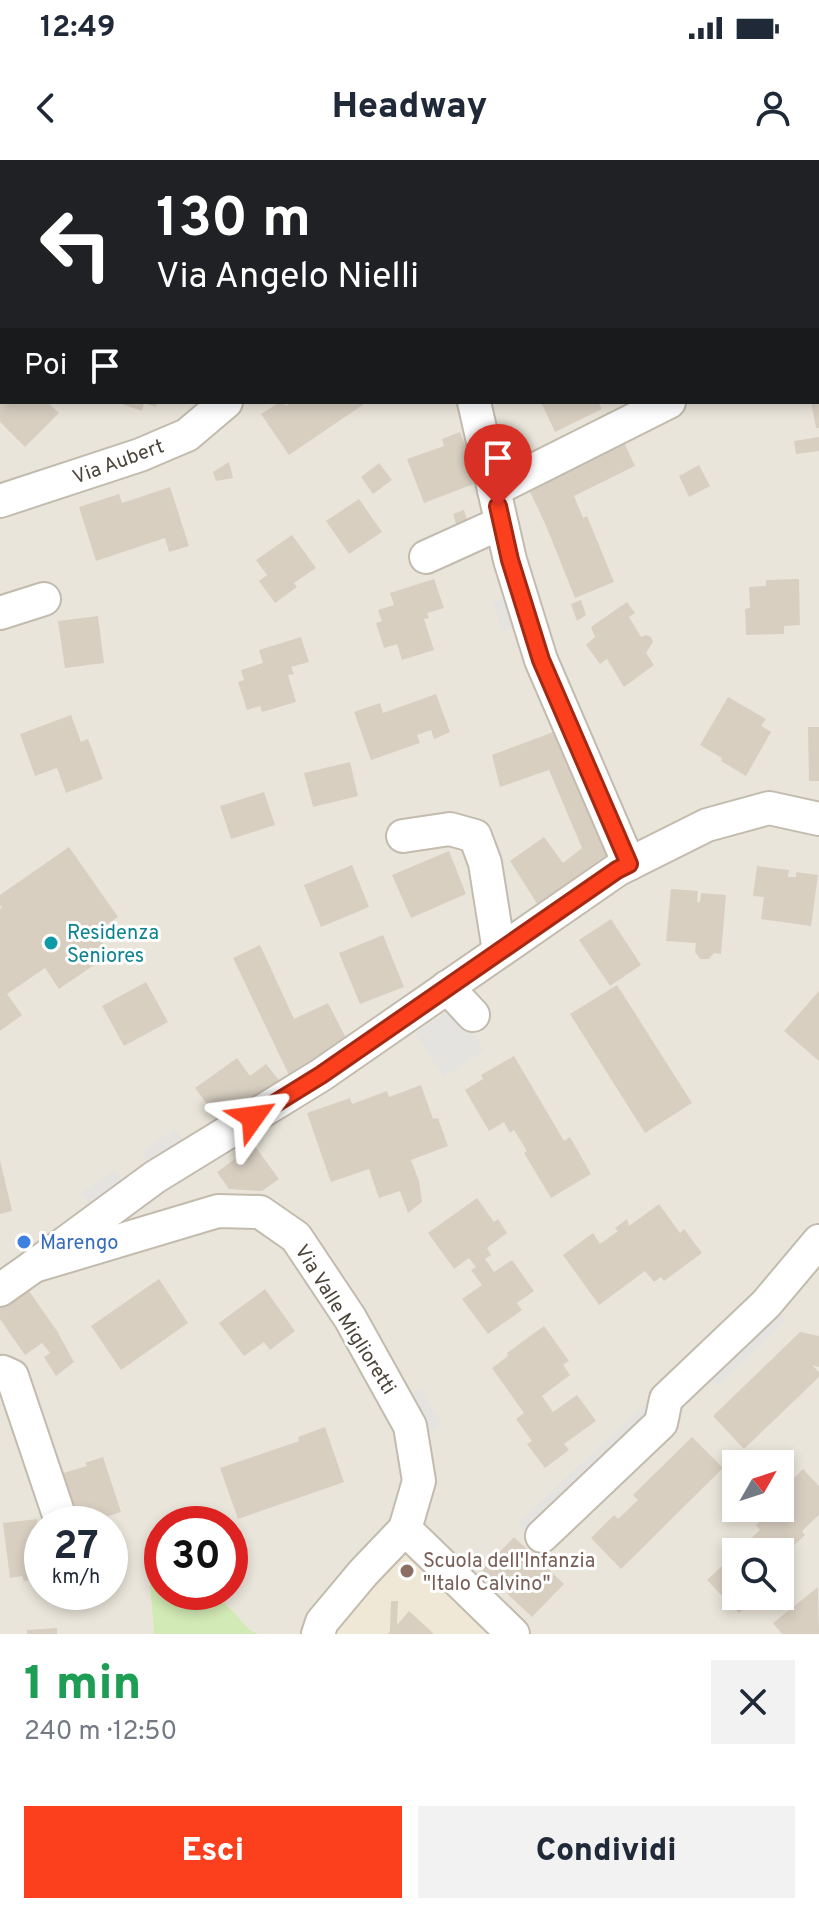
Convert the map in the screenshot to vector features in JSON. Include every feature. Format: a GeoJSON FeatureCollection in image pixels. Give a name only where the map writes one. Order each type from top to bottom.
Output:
{"type":"FeatureCollection","features":[{"type":"Feature","properties":{"kind":"street","name":"Via Aubert"},"geometry":{"type":"LineString","coordinates":[[0,501],[140,455],[187,435],[224,404]]}},
{"type":"Feature","properties":{"kind":"street"},"geometry":{"type":"LineString","coordinates":[[474,404],[510,560],[541,660],[629,864]]}},
{"type":"Feature","properties":{"kind":"street"},"geometry":{"type":"LineString","coordinates":[[494,490],[665,404]]}},
{"type":"Feature","properties":{"kind":"street"},"geometry":{"type":"LineString","coordinates":[[426,557],[501,523]]}},
{"type":"Feature","properties":{"kind":"street"},"geometry":{"type":"LineString","coordinates":[[0,613],[44,599]]}},
{"type":"Feature","properties":{"kind":"street"},"geometry":{"type":"LineString","coordinates":[[34,1266],[155,1177],[321,1075],[617,870],[707,825],[769,808],[819,819]]}},
{"type":"Feature","properties":{"kind":"street"},"geometry":{"type":"LineString","coordinates":[[403,836],[450,829],[475,836],[485,863],[499,951]]}},
{"type":"Feature","properties":{"kind":"street"},"geometry":{"type":"LineString","coordinates":[[447,987],[473,1015]]}},
{"type":"Feature","properties":{"kind":"street","name":"Via Valle Miglioretti"},"geometry":{"type":"LineString","coordinates":[[0,1290],[34,1266],[218,1211],[260,1212],[296,1237],[350,1318],[410,1426],[419,1481],[405,1529],[322,1622],[318,1634]]}},
{"type":"Feature","properties":{"kind":"street"},"geometry":{"type":"LineString","coordinates":[[542,1536],[661,1423],[666,1399],[766,1304],[819,1241]]}},
{"type":"Feature","properties":{"kind":"street"},"geometry":{"type":"LineString","coordinates":[[0,1374],[3,1372],[12,1376],[56,1506]]}},
{"type":"Feature","properties":{"kind":"street"},"geometry":{"type":"LineString","coordinates":[[405,1529],[513,1634]]}},
{"type":"Feature","properties":{"kind":"shaded area"},"geometry":{"type":"Polygon","coordinates":[[[0,404],[819,404],[819,1634],[259,1634],[250,1630],[232,1610],[248,1610],[248,1506],[144,1506],[144,1610],[152,1610],[154,1634],[0,1634],[0,404]]]}},
{"type":"Feature","properties":{"kind":"shaded area"},"geometry":{"type":"Polygon","coordinates":[[[509,597],[518,627],[502,632],[493,602],[509,597]]]}},
{"type":"Feature","properties":{"kind":"shaded area"},"geometry":{"type":"Polygon","coordinates":[[[455,1007],[484,1050],[444,1077],[415,1033],[455,1007]]]}},
{"type":"Feature","properties":{"kind":"shaded area"},"geometry":{"type":"Polygon","coordinates":[[[175,1129],[184,1142],[150,1165],[141,1152],[175,1129]]]}},
{"type":"Feature","properties":{"kind":"shaded area"},"geometry":{"type":"Polygon","coordinates":[[[115,1170],[124,1182],[90,1205],[81,1193],[115,1170]]]}},
{"type":"Feature","properties":{"kind":"shaded area"},"geometry":{"type":"Polygon","coordinates":[[[776,1311],[786,1321],[718,1386],[708,1375],[776,1311]]]}},
{"type":"Feature","properties":{"kind":"shaded area"},"geometry":{"type":"Polygon","coordinates":[[[422,1388],[442,1425],[432,1431],[411,1394],[422,1388]]]}},
{"type":"Feature","properties":{"kind":"shaded area"},"geometry":{"type":"Polygon","coordinates":[[[645,1404],[655,1415],[528,1534],[518,1523],[645,1404]]]}},
{"type":"Feature","properties":{"kind":"shaded area","name":"Scuola dell'Infanzia \"Italo Calvino\""},"geometry":{"type":"Polygon","coordinates":[[[406,1549],[494,1634],[336,1634],[343,1618],[406,1549]]]}},
{"type":"Feature","properties":{"kind":"green space"},"geometry":{"type":"Polygon","coordinates":[[[152,1610],[232,1610],[250,1630],[259,1634],[154,1634],[152,1610]]]}},
{"type":"Feature","properties":{"kind":"building"},"geometry":{"type":"Polygon","coordinates":[[[0,404],[49,404],[59,413],[25,447],[0,422],[0,404]]]}},
{"type":"Feature","properties":{"kind":"building"},"geometry":{"type":"Polygon","coordinates":[[[122,404],[144,404],[142,411],[122,404]]]}},
{"type":"Feature","properties":{"kind":"building"},"geometry":{"type":"Polygon","coordinates":[[[277,404],[364,404],[289,455],[261,414],[277,404]]]}},
{"type":"Feature","properties":{"kind":"building"},"geometry":{"type":"Polygon","coordinates":[[[542,404],[599,404],[602,409],[555,432],[542,404]]]}},
{"type":"Feature","properties":{"kind":"building"},"geometry":{"type":"Polygon","coordinates":[[[811,404],[819,404],[819,428],[816,428],[811,404]]]}},
{"type":"Feature","properties":{"kind":"building"},"geometry":{"type":"Polygon","coordinates":[[[460,432],[479,482],[424,503],[407,459],[444,446],[442,439],[460,432]]]}},
{"type":"Feature","properties":{"kind":"building"},"geometry":{"type":"Polygon","coordinates":[[[819,437],[819,451],[796,454],[794,441],[819,437]]]}},
{"type":"Feature","properties":{"kind":"building"},"geometry":{"type":"Polygon","coordinates":[[[623,440],[635,466],[574,496],[583,518],[587,516],[614,582],[575,598],[527,485],[623,440]]]}},
{"type":"Feature","properties":{"kind":"building"},"geometry":{"type":"Polygon","coordinates":[[[229,462],[233,478],[216,481],[213,472],[229,462]]]}},
{"type":"Feature","properties":{"kind":"building"},"geometry":{"type":"Polygon","coordinates":[[[379,463],[392,480],[373,494],[361,477],[379,463]]]}},
{"type":"Feature","properties":{"kind":"building"},"geometry":{"type":"Polygon","coordinates":[[[699,465],[710,486],[689,497],[679,476],[699,465]]]}},
{"type":"Feature","properties":{"kind":"building"},"geometry":{"type":"Polygon","coordinates":[[[170,487],[189,546],[169,552],[165,538],[96,561],[79,507],[119,494],[122,503],[170,487]]]}},
{"type":"Feature","properties":{"kind":"building"},"geometry":{"type":"Polygon","coordinates":[[[359,499],[382,532],[349,554],[326,521],[359,499]]]}},
{"type":"Feature","properties":{"kind":"building"},"geometry":{"type":"Polygon","coordinates":[[[464,510],[467,520],[456,524],[453,514],[464,510]]]}},
{"type":"Feature","properties":{"kind":"building"},"geometry":{"type":"Polygon","coordinates":[[[292,535],[316,568],[294,583],[297,587],[275,603],[259,581],[267,575],[256,560],[292,535]]]}},
{"type":"Feature","properties":{"kind":"building"},"geometry":{"type":"Polygon","coordinates":[[[434,579],[444,608],[427,613],[429,618],[424,619],[434,650],[402,660],[397,644],[384,648],[376,623],[382,621],[378,610],[394,605],[390,593],[434,579]]]}},
{"type":"Feature","properties":{"kind":"building"},"geometry":{"type":"Polygon","coordinates":[[[799,579],[800,625],[784,626],[784,634],[746,635],[745,609],[750,608],[749,587],[766,586],[766,580],[799,579]]]}},
{"type":"Feature","properties":{"kind":"building"},"geometry":{"type":"Polygon","coordinates":[[[581,600],[586,615],[577,621],[571,604],[581,600]]]}},
{"type":"Feature","properties":{"kind":"building"},"geometry":{"type":"Polygon","coordinates":[[[627,602],[635,613],[629,617],[641,637],[651,637],[653,642],[646,653],[654,665],[624,687],[607,659],[600,664],[586,645],[595,637],[591,627],[627,602]]]}},
{"type":"Feature","properties":{"kind":"building"},"geometry":{"type":"Polygon","coordinates":[[[98,616],[104,663],[65,668],[58,621],[98,616]]]}},
{"type":"Feature","properties":{"kind":"building"},"geometry":{"type":"Polygon","coordinates":[[[301,637],[309,662],[291,667],[294,674],[288,675],[296,702],[262,712],[260,706],[247,710],[238,682],[244,680],[241,670],[263,663],[259,650],[301,637]]]}},
{"type":"Feature","properties":{"kind":"building"},"geometry":{"type":"Polygon","coordinates":[[[436,694],[450,732],[434,739],[431,730],[417,735],[420,743],[371,760],[354,712],[380,703],[383,713],[436,694]]]}},
{"type":"Feature","properties":{"kind":"building"},"geometry":{"type":"Polygon","coordinates":[[[728,697],[766,719],[761,726],[771,732],[746,776],[700,745],[728,697]]]}},
{"type":"Feature","properties":{"kind":"building"},"geometry":{"type":"Polygon","coordinates":[[[71,715],[81,742],[88,739],[103,779],[66,793],[57,768],[35,776],[20,734],[71,715]]]}},
{"type":"Feature","properties":{"kind":"building"},"geometry":{"type":"Polygon","coordinates":[[[808,727],[819,727],[819,781],[809,781],[808,727]]]}},
{"type":"Feature","properties":{"kind":"building"},"geometry":{"type":"Polygon","coordinates":[[[564,728],[618,859],[541,910],[510,861],[544,837],[563,863],[582,848],[549,770],[500,787],[492,755],[564,728]]]}},
{"type":"Feature","properties":{"kind":"building"},"geometry":{"type":"Polygon","coordinates":[[[350,762],[358,796],[313,807],[304,773],[350,762]]]}},
{"type":"Feature","properties":{"kind":"building"},"geometry":{"type":"Polygon","coordinates":[[[264,792],[275,825],[231,839],[220,806],[264,792]]]}},
{"type":"Feature","properties":{"kind":"building","name":"Residenza Seniores"},"geometry":{"type":"Polygon","coordinates":[[[69,847],[118,917],[95,933],[110,954],[59,989],[45,968],[7,994],[22,1015],[0,1031],[0,895],[69,847]]]}},
{"type":"Feature","properties":{"kind":"building"},"geometry":{"type":"Polygon","coordinates":[[[449,851],[466,894],[411,918],[392,875],[449,851]]]}},
{"type":"Feature","properties":{"kind":"building"},"geometry":{"type":"Polygon","coordinates":[[[352,865],[369,907],[321,927],[304,885],[352,865]]]}},
{"type":"Feature","properties":{"kind":"building"},"geometry":{"type":"Polygon","coordinates":[[[757,866],[789,870],[788,877],[796,877],[796,872],[818,875],[811,926],[761,919],[764,897],[753,896],[757,866]]]}},
{"type":"Feature","properties":{"kind":"building"},"geometry":{"type":"Polygon","coordinates":[[[671,889],[698,891],[697,902],[700,902],[701,893],[726,895],[721,954],[714,953],[709,959],[700,959],[695,952],[696,943],[666,941],[671,889]]]}},
{"type":"Feature","properties":{"kind":"building"},"geometry":{"type":"Polygon","coordinates":[[[611,919],[641,965],[610,986],[579,940],[611,919]]]}},
{"type":"Feature","properties":{"kind":"building"},"geometry":{"type":"Polygon","coordinates":[[[383,935],[404,987],[360,1004],[339,953],[383,935]]]}},
{"type":"Feature","properties":{"kind":"building"},"geometry":{"type":"Polygon","coordinates":[[[260,945],[294,1019],[328,1003],[346,1038],[290,1077],[233,958],[260,945]]]}},
{"type":"Feature","properties":{"kind":"building"},"geometry":{"type":"Polygon","coordinates":[[[146,982],[168,1022],[124,1046],[102,1006],[146,982]]]}},
{"type":"Feature","properties":{"kind":"building"},"geometry":{"type":"Polygon","coordinates":[[[617,985],[692,1103],[645,1133],[570,1014],[617,985]]]}},
{"type":"Feature","properties":{"kind":"building"},"geometry":{"type":"Polygon","coordinates":[[[819,991],[819,1061],[784,1031],[819,991]]]}},
{"type":"Feature","properties":{"kind":"building"},"geometry":{"type":"Polygon","coordinates":[[[514,1056],[564,1141],[570,1137],[591,1174],[551,1198],[514,1130],[510,1133],[504,1122],[489,1131],[465,1090],[483,1079],[481,1075],[514,1056]]]}},
{"type":"Feature","properties":{"kind":"building"},"geometry":{"type":"Polygon","coordinates":[[[237,1058],[250,1076],[266,1064],[282,1084],[224,1127],[195,1088],[237,1058]]]}},
{"type":"Feature","properties":{"kind":"building"},"geometry":{"type":"Polygon","coordinates":[[[421,1085],[433,1119],[438,1118],[448,1146],[411,1160],[419,1181],[422,1202],[408,1213],[400,1191],[379,1198],[369,1169],[331,1182],[307,1113],[350,1098],[352,1104],[387,1091],[389,1097],[421,1085]]]}},
{"type":"Feature","properties":{"kind":"building"},"geometry":{"type":"Polygon","coordinates":[[[254,1145],[279,1179],[262,1191],[229,1189],[217,1172],[254,1145]]]}},
{"type":"Feature","properties":{"kind":"building"},"geometry":{"type":"Polygon","coordinates":[[[0,1160],[12,1211],[0,1214],[0,1160]]]}},
{"type":"Feature","properties":{"kind":"building"},"geometry":{"type":"Polygon","coordinates":[[[477,1198],[494,1222],[498,1219],[507,1233],[487,1248],[491,1255],[485,1259],[494,1272],[512,1260],[534,1291],[517,1303],[522,1310],[488,1334],[462,1299],[482,1285],[471,1270],[476,1267],[469,1258],[454,1269],[428,1233],[477,1198]]]}},
{"type":"Feature","properties":{"kind":"building"},"geometry":{"type":"Polygon","coordinates":[[[659,1204],[680,1233],[684,1229],[702,1253],[664,1281],[661,1277],[654,1282],[645,1271],[599,1305],[563,1255],[593,1233],[600,1244],[618,1231],[615,1228],[627,1219],[629,1226],[659,1204]]]}},
{"type":"Feature","properties":{"kind":"building"},"geometry":{"type":"Polygon","coordinates":[[[159,1279],[188,1323],[121,1370],[91,1326],[159,1279]]]}},
{"type":"Feature","properties":{"kind":"building"},"geometry":{"type":"Polygon","coordinates":[[[22,1281],[57,1331],[74,1362],[56,1376],[44,1357],[50,1353],[42,1343],[25,1355],[0,1319],[0,1297],[22,1281]]]}},
{"type":"Feature","properties":{"kind":"building"},"geometry":{"type":"Polygon","coordinates":[[[265,1289],[295,1331],[270,1350],[264,1342],[244,1356],[219,1323],[265,1289]]]}},
{"type":"Feature","properties":{"kind":"building"},"geometry":{"type":"Polygon","coordinates":[[[544,1326],[569,1361],[563,1365],[570,1375],[542,1396],[553,1412],[577,1395],[596,1421],[564,1444],[569,1450],[545,1468],[527,1444],[532,1441],[516,1419],[524,1413],[492,1368],[544,1326]]]}},
{"type":"Feature","properties":{"kind":"building"},"geometry":{"type":"Polygon","coordinates":[[[800,1332],[819,1336],[819,1367],[812,1365],[819,1372],[819,1377],[744,1449],[713,1416],[800,1332]]]}},
{"type":"Feature","properties":{"kind":"building"},"geometry":{"type":"Polygon","coordinates":[[[325,1427],[344,1482],[248,1516],[248,1506],[233,1506],[220,1468],[299,1441],[298,1437],[325,1427]]]}},
{"type":"Feature","properties":{"kind":"building"},"geometry":{"type":"Polygon","coordinates":[[[692,1437],[722,1467],[621,1569],[591,1538],[614,1515],[618,1519],[638,1500],[633,1495],[692,1437]]]}},
{"type":"Feature","properties":{"kind":"building"},"geometry":{"type":"Polygon","coordinates":[[[103,1457],[119,1506],[70,1506],[60,1474],[87,1466],[85,1463],[103,1457]]]}},
{"type":"Feature","properties":{"kind":"building"},"geometry":{"type":"Polygon","coordinates":[[[803,1469],[819,1486],[819,1515],[802,1531],[805,1535],[794,1546],[794,1538],[752,1538],[760,1530],[756,1525],[759,1522],[794,1522],[794,1478],[803,1469]]]}},
{"type":"Feature","properties":{"kind":"building"},"geometry":{"type":"Polygon","coordinates":[[[24,1521],[24,1581],[22,1576],[10,1578],[3,1523],[24,1521]]]}},
{"type":"Feature","properties":{"kind":"building"},"geometry":{"type":"Polygon","coordinates":[[[514,1537],[564,1584],[532,1617],[482,1570],[514,1537]]]}},
{"type":"Feature","properties":{"kind":"building"},"geometry":{"type":"Polygon","coordinates":[[[722,1566],[722,1595],[707,1580],[722,1566]]]}},
{"type":"Feature","properties":{"kind":"building"},"geometry":{"type":"Polygon","coordinates":[[[818,1587],[819,1634],[782,1634],[773,1623],[789,1610],[794,1610],[794,1606],[818,1587]]]}},
{"type":"Feature","properties":{"kind":"building"},"geometry":{"type":"Polygon","coordinates":[[[391,1601],[398,1601],[397,1625],[409,1611],[434,1634],[388,1634],[391,1601]]]}},
{"type":"Feature","properties":{"kind":"building"},"geometry":{"type":"Polygon","coordinates":[[[57,1628],[57,1634],[27,1634],[27,1630],[57,1628]]]}},
{"type":"Feature","properties":{"kind":"place","name":"Residenza Seniores"},"geometry":{"type":"Point","coordinates":[51,943]}},
{"type":"Feature","properties":{"kind":"place","name":"Marengo"},"geometry":{"type":"Point","coordinates":[24,1242]}},
{"type":"Feature","properties":{"kind":"place","name":"Scuola dell'Infanzia \"Italo Calvino\""},"geometry":{"type":"Point","coordinates":[407,1571]}},
{"type":"Feature","properties":{"kind":"route"},"geometry":{"type":"LineString","coordinates":[[253,1117],[321,1075],[629,864],[541,660],[510,560],[498,506]]}}]}
